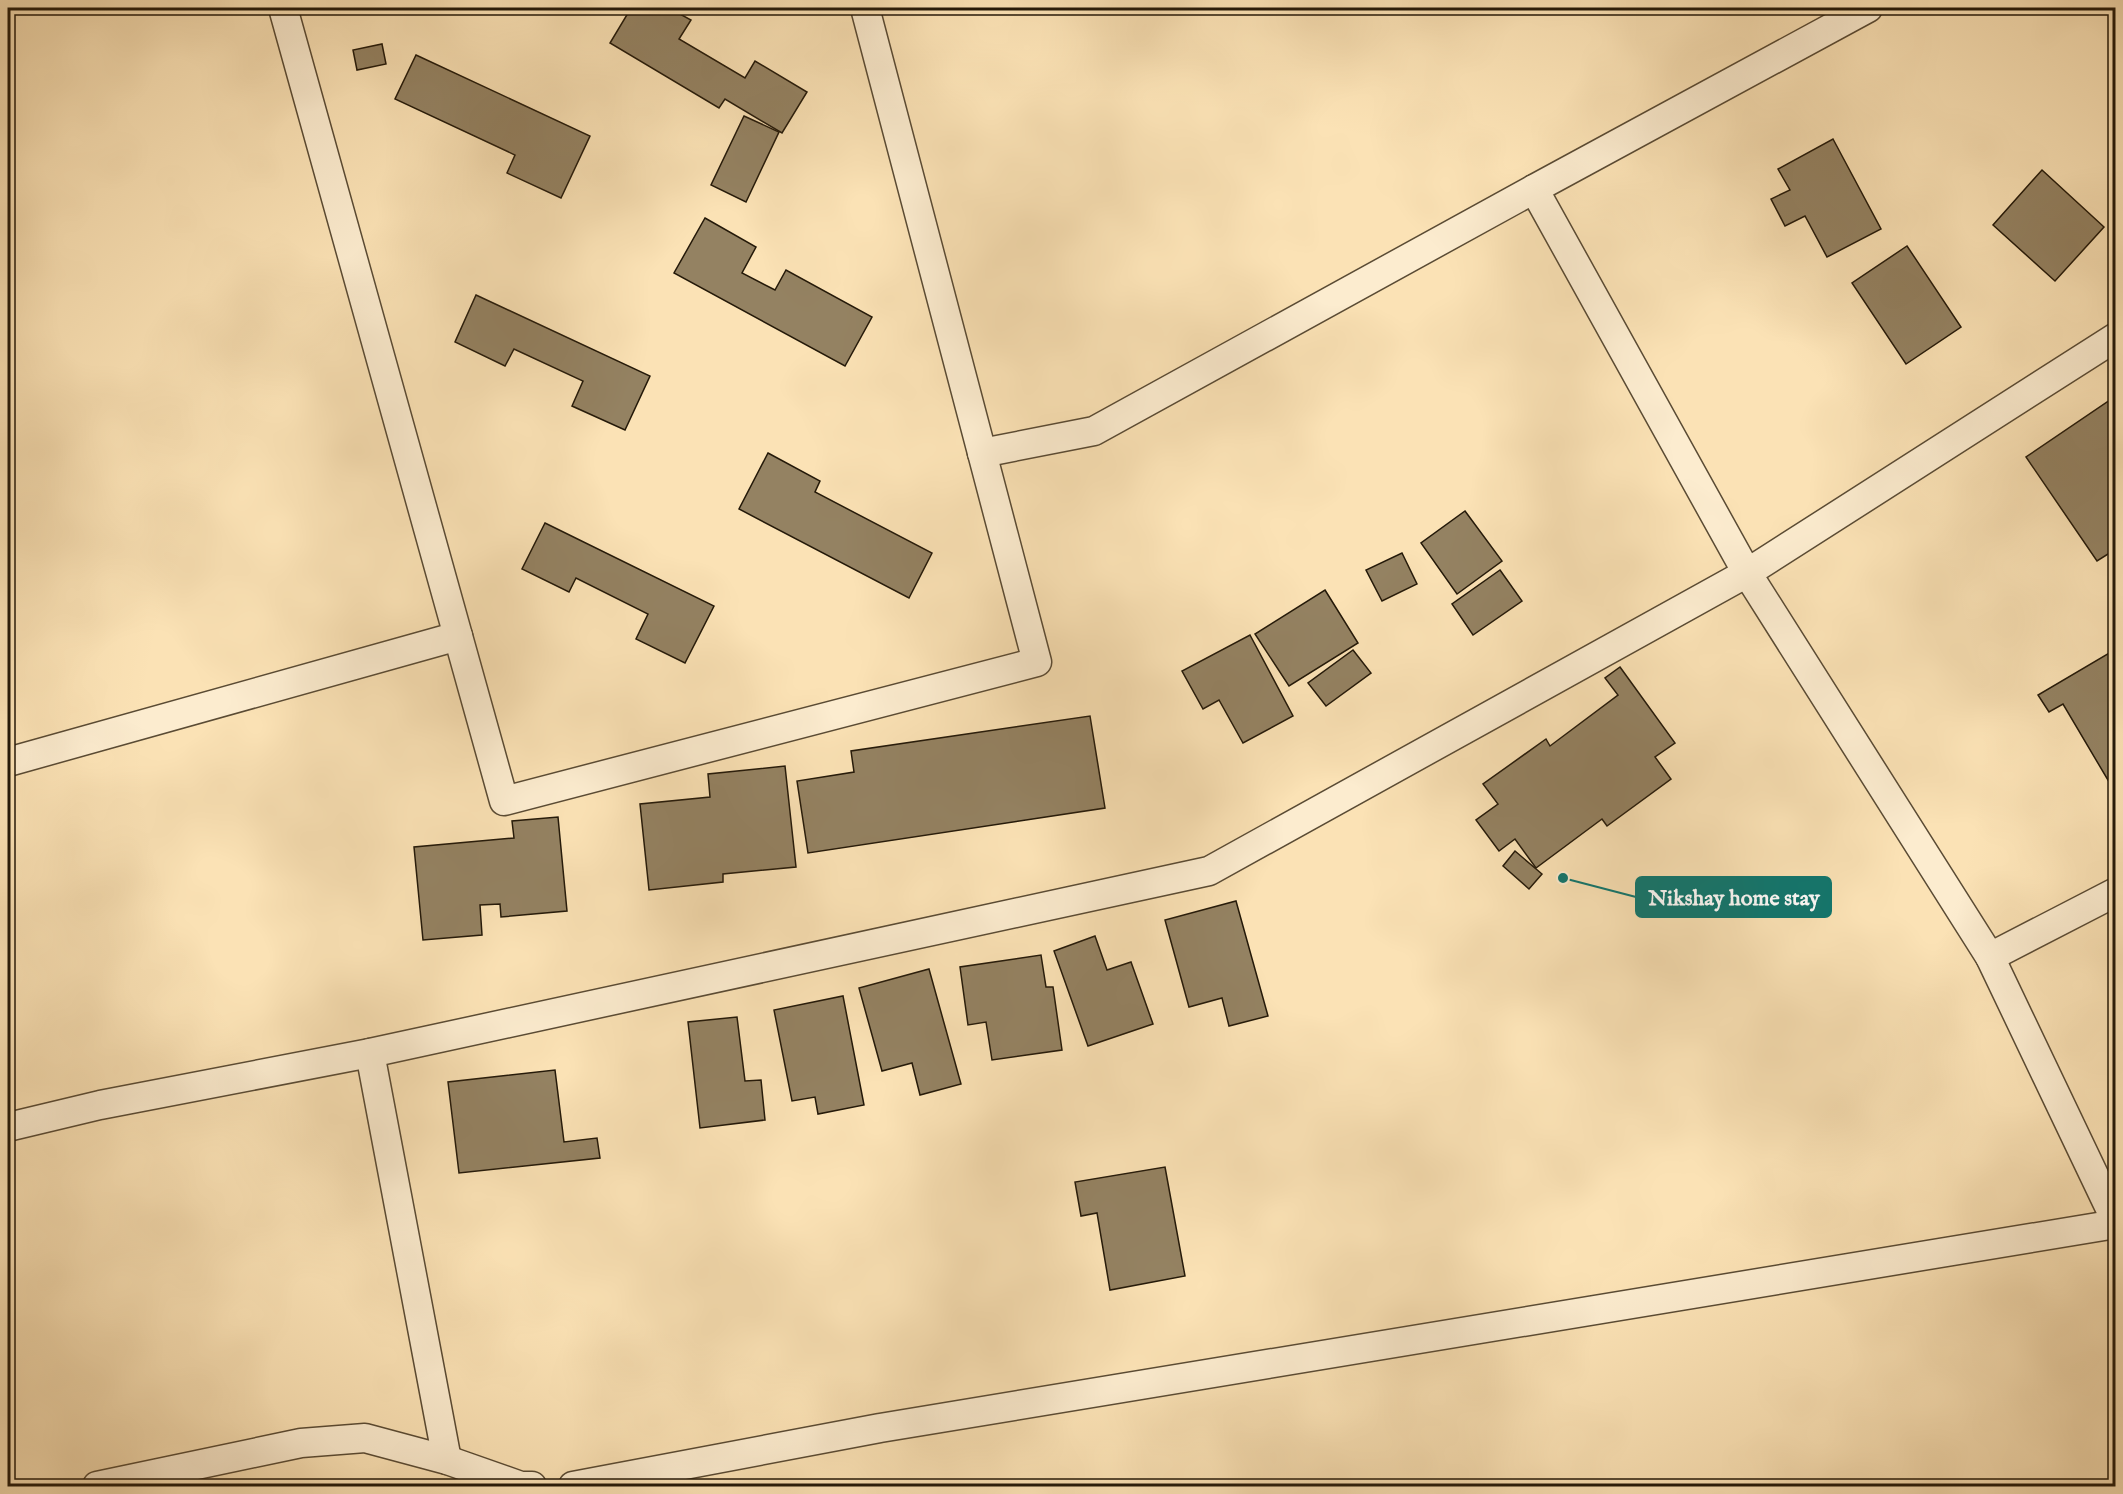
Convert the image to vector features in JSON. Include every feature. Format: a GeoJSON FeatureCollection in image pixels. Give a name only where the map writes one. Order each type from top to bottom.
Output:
{"type":"FeatureCollection","features":[{"type":"Feature","properties":{"kind":"street"},"geometry":{"type":"LineString","coordinates":[[284,8],[504,801],[1037,662],[865,8]]}},
{"type":"Feature","properties":{"kind":"street"},"geometry":{"type":"LineString","coordinates":[[982,453],[1094,431],[1868,8]]}},
{"type":"Feature","properties":{"kind":"street"},"geometry":{"type":"LineString","coordinates":[[573,1486],[880,1428],[2115,1223],[1990,957],[1747,573],[1534,189]]}},
{"type":"Feature","properties":{"kind":"street"},"geometry":{"type":"LineString","coordinates":[[8,1127],[100,1105],[370,1053],[1209,871],[1747,573],[2115,337]]}},
{"type":"Feature","properties":{"kind":"street"},"geometry":{"type":"LineString","coordinates":[[8,762],[458,636]]}},
{"type":"Feature","properties":{"kind":"street"},"geometry":{"type":"LineString","coordinates":[[1990,957],[2115,892]]}},
{"type":"Feature","properties":{"kind":"street"},"geometry":{"type":"LineString","coordinates":[[370,1053],[447,1460]]}},
{"type":"Feature","properties":{"kind":"street"},"geometry":{"type":"LineString","coordinates":[[97,1486],[301,1443],[365,1438],[447,1460],[521,1486],[532,1486]]}},
{"type":"Feature","properties":{"kind":"building"},"geometry":{"type":"Polygon","coordinates":[[[631,8],[669,8],[691,20],[679,39],[745,78],[755,61],[807,92],[782,133],[725,99],[719,108],[610,43],[631,8]]]}},
{"type":"Feature","properties":{"kind":"building"},"geometry":{"type":"Polygon","coordinates":[[[382,44],[386,64],[357,70],[353,50],[382,44]]]}},
{"type":"Feature","properties":{"kind":"building"},"geometry":{"type":"Polygon","coordinates":[[[416,55],[590,136],[561,198],[507,173],[515,155],[395,99],[416,55]]]}},
{"type":"Feature","properties":{"kind":"building"},"geometry":{"type":"Polygon","coordinates":[[[744,116],[779,132],[746,202],[711,185],[744,116]]]}},
{"type":"Feature","properties":{"kind":"building"},"geometry":{"type":"Polygon","coordinates":[[[1833,139],[1881,229],[1827,257],[1805,216],[1785,226],[1771,199],[1790,190],[1778,169],[1833,139]]]}},
{"type":"Feature","properties":{"kind":"building"},"geometry":{"type":"Polygon","coordinates":[[[2042,170],[2104,227],[2055,281],[1993,225],[2042,170]]]}},
{"type":"Feature","properties":{"kind":"building"},"geometry":{"type":"Polygon","coordinates":[[[705,218],[756,247],[742,273],[775,290],[786,270],[872,317],[845,366],[674,273],[705,218]]]}},
{"type":"Feature","properties":{"kind":"building"},"geometry":{"type":"Polygon","coordinates":[[[1907,246],[1961,327],[1906,364],[1852,283],[1907,246]]]}},
{"type":"Feature","properties":{"kind":"building"},"geometry":{"type":"Polygon","coordinates":[[[476,295],[650,376],[625,430],[572,406],[583,381],[514,349],[505,366],[455,342],[476,295]]]}},
{"type":"Feature","properties":{"kind":"building"},"geometry":{"type":"Polygon","coordinates":[[[2116,396],[2116,549],[2097,561],[2026,457],[2116,396]]]}},
{"type":"Feature","properties":{"kind":"building"},"geometry":{"type":"Polygon","coordinates":[[[768,453],[820,481],[815,492],[932,553],[909,598],[739,509],[768,453]]]}},
{"type":"Feature","properties":{"kind":"building"},"geometry":{"type":"Polygon","coordinates":[[[1465,511],[1502,561],[1457,594],[1421,543],[1465,511]]]}},
{"type":"Feature","properties":{"kind":"building"},"geometry":{"type":"Polygon","coordinates":[[[545,523],[714,606],[685,663],[636,639],[648,614],[576,578],[569,592],[522,569],[545,523]]]}},
{"type":"Feature","properties":{"kind":"building"},"geometry":{"type":"Polygon","coordinates":[[[1402,553],[1417,584],[1382,601],[1366,570],[1402,553]]]}},
{"type":"Feature","properties":{"kind":"building"},"geometry":{"type":"Polygon","coordinates":[[[1500,570],[1522,601],[1473,635],[1452,604],[1500,570]]]}},
{"type":"Feature","properties":{"kind":"building"},"geometry":{"type":"Polygon","coordinates":[[[1325,590],[1358,643],[1289,686],[1255,634],[1325,590]]]}},
{"type":"Feature","properties":{"kind":"building"},"geometry":{"type":"Polygon","coordinates":[[[1250,635],[1293,716],[1243,743],[1219,700],[1203,709],[1182,671],[1250,635]]]}},
{"type":"Feature","properties":{"kind":"building"},"geometry":{"type":"Polygon","coordinates":[[[2116,649],[2115,792],[2063,704],[2049,712],[2038,695],[2116,649]]]}},
{"type":"Feature","properties":{"kind":"building"},"geometry":{"type":"Polygon","coordinates":[[[1353,650],[1371,673],[1326,706],[1308,683],[1353,650]]]}},
{"type":"Feature","properties":{"kind":"building"},"geometry":{"type":"Polygon","coordinates":[[[1620,667],[1675,743],[1655,757],[1671,779],[1607,826],[1602,819],[1536,868],[1515,839],[1499,851],[1476,820],[1498,804],[1483,784],[1546,739],[1550,746],[1618,695],[1605,678],[1620,667]]]}},
{"type":"Feature","properties":{"kind":"building"},"geometry":{"type":"Polygon","coordinates":[[[1090,716],[1105,808],[808,853],[797,781],[854,772],[851,751],[1090,716]]]}},
{"type":"Feature","properties":{"kind":"building"},"geometry":{"type":"Polygon","coordinates":[[[785,766],[796,867],[723,874],[723,882],[649,890],[640,804],[710,797],[708,774],[785,766]]]}},
{"type":"Feature","properties":{"kind":"building"},"geometry":{"type":"Polygon","coordinates":[[[558,817],[567,911],[501,917],[500,904],[480,905],[482,935],[423,940],[414,847],[514,838],[512,821],[558,817]]]}},
{"type":"Feature","properties":{"kind":"building"},"geometry":{"type":"Polygon","coordinates":[[[1515,851],[1542,874],[1529,889],[1503,866],[1515,851]]]}},
{"type":"Feature","properties":{"kind":"building"},"geometry":{"type":"Polygon","coordinates":[[[1236,901],[1268,1016],[1229,1026],[1222,998],[1189,1007],[1165,920],[1236,901]]]}},
{"type":"Feature","properties":{"kind":"building"},"geometry":{"type":"Polygon","coordinates":[[[1095,936],[1107,970],[1131,962],[1153,1024],[1088,1046],[1054,951],[1095,936]]]}},
{"type":"Feature","properties":{"kind":"building"},"geometry":{"type":"Polygon","coordinates":[[[1041,955],[1046,987],[1053,987],[1062,1050],[992,1060],[986,1022],[968,1025],[960,967],[1041,955]]]}},
{"type":"Feature","properties":{"kind":"building"},"geometry":{"type":"Polygon","coordinates":[[[929,969],[961,1084],[920,1095],[912,1063],[882,1071],[859,988],[929,969]]]}},
{"type":"Feature","properties":{"kind":"building"},"geometry":{"type":"Polygon","coordinates":[[[843,996],[864,1105],[818,1114],[815,1097],[792,1101],[774,1010],[843,996]]]}},
{"type":"Feature","properties":{"kind":"building"},"geometry":{"type":"Polygon","coordinates":[[[737,1017],[745,1081],[761,1080],[765,1120],[700,1128],[688,1022],[737,1017]]]}},
{"type":"Feature","properties":{"kind":"building"},"geometry":{"type":"Polygon","coordinates":[[[555,1070],[564,1142],[597,1138],[600,1158],[459,1173],[448,1082],[555,1070]]]}},
{"type":"Feature","properties":{"kind":"building"},"geometry":{"type":"Polygon","coordinates":[[[1165,1167],[1185,1276],[1110,1290],[1097,1213],[1081,1216],[1075,1182],[1165,1167]]]}},
{"type":"Feature","properties":{"kind":"place","name":"Nikshay home stay"},"geometry":{"type":"Point","coordinates":[1563,878]}}]}
